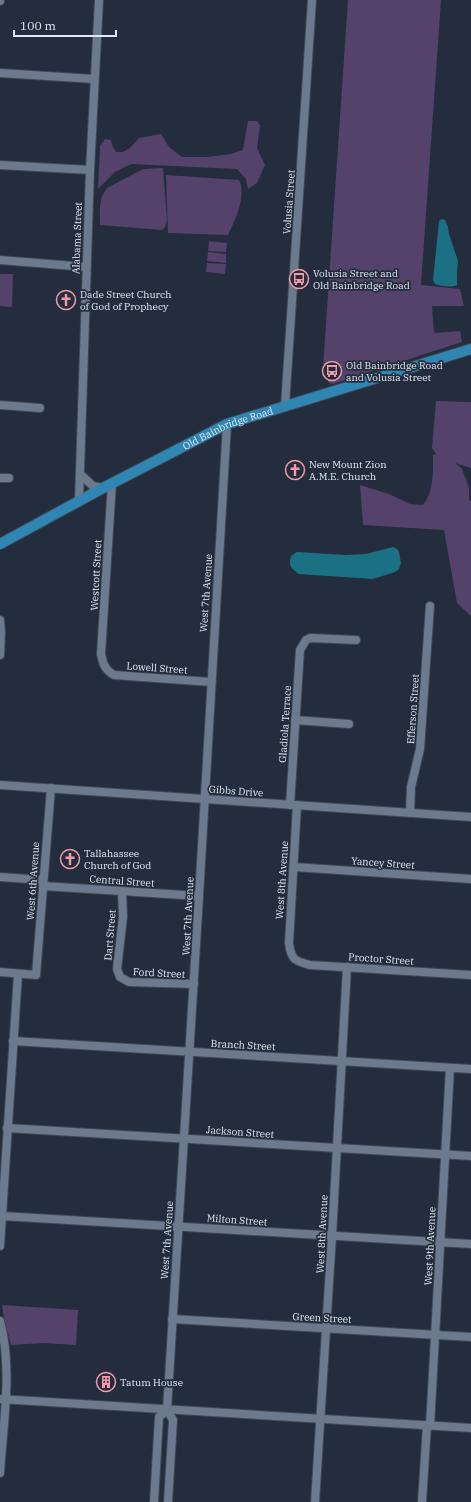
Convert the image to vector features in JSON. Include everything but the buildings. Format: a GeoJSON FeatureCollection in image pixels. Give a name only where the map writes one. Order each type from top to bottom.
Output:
{"type":"FeatureCollection","features":[{"type":"Feature","properties":{"kind":"main road","name":"Old Bainbridge Road"},"geometry":{"type":"LineString","coordinates":[[0,544],[226,424],[471,349]]}},
{"type":"Feature","properties":{"kind":"street","name":"Alabama Street"},"geometry":{"type":"LineString","coordinates":[[79,501],[86,266],[99,0]]}},
{"type":"Feature","properties":{"kind":"street","name":"Volusia Street"},"geometry":{"type":"LineString","coordinates":[[285,406],[312,0]]}},
{"type":"Feature","properties":{"kind":"street"},"geometry":{"type":"LineString","coordinates":[[0,73],[94,79]]}},
{"type":"Feature","properties":{"kind":"street"},"geometry":{"type":"LineString","coordinates":[[0,164],[90,170]]}},
{"type":"Feature","properties":{"kind":"street"},"geometry":{"type":"LineString","coordinates":[[0,260],[86,266]]}},
{"type":"Feature","properties":{"kind":"street"},"geometry":{"type":"LineString","coordinates":[[0,405],[40,408]]}},
{"type":"Feature","properties":{"kind":"street","name":"West 7th Avenue"},"geometry":{"type":"LineString","coordinates":[[168,1502],[173,1420],[167,1410],[190,1052],[226,424]]}},
{"type":"Feature","properties":{"kind":"street"},"geometry":{"type":"LineString","coordinates":[[80,474],[92,486],[107,486]]}},
{"type":"Feature","properties":{"kind":"street"},"geometry":{"type":"LineString","coordinates":[[0,478],[9,478]]}},
{"type":"Feature","properties":{"kind":"street","name":"Westcott Street"},"geometry":{"type":"LineString","coordinates":[[105,668],[102,662],[101,654],[107,486]]}},
{"type":"Feature","properties":{"kind":"street","name":"Efferson Street"},"geometry":{"type":"LineString","coordinates":[[410,813],[411,787],[420,749],[430,606]]}},
{"type":"Feature","properties":{"kind":"street"},"geometry":{"type":"LineString","coordinates":[[0,620],[0,655]]}},
{"type":"Feature","properties":{"kind":"street","name":"Gladiola Terrace"},"geometry":{"type":"LineString","coordinates":[[293,805],[295,720],[300,650],[302,645],[310,638],[356,640]]}},
{"type":"Feature","properties":{"kind":"street","name":"Lowell Street"},"geometry":{"type":"LineString","coordinates":[[105,668],[114,675],[211,682]]}},
{"type":"Feature","properties":{"kind":"street"},"geometry":{"type":"LineString","coordinates":[[295,720],[349,724]]}},
{"type":"Feature","properties":{"kind":"street","name":"Gibbs Drive"},"geometry":{"type":"LineString","coordinates":[[0,785],[471,817]]}},
{"type":"Feature","properties":{"kind":"street","name":"West 6th Avenue"},"geometry":{"type":"LineString","coordinates":[[18,974],[36,975],[51,788]]}},
{"type":"Feature","properties":{"kind":"street","name":"West 8th Avenue"},"geometry":{"type":"LineString","coordinates":[[292,956],[288,943],[294,867],[293,805]]}},
{"type":"Feature","properties":{"kind":"street","name":"Yancey Street"},"geometry":{"type":"LineString","coordinates":[[294,867],[471,879]]}},
{"type":"Feature","properties":{"kind":"street","name":"Central Street"},"geometry":{"type":"LineString","coordinates":[[0,877],[122,891],[199,896]]}},
{"type":"Feature","properties":{"kind":"street","name":"Dart Street"},"geometry":{"type":"LineString","coordinates":[[122,891],[122,917],[117,969],[118,974],[123,980]]}},
{"type":"Feature","properties":{"kind":"street","name":"Proctor Street"},"geometry":{"type":"LineString","coordinates":[[292,956],[295,960],[310,965],[471,975]]}},
{"type":"Feature","properties":{"kind":"street","name":"West 8th Avenue"},"geometry":{"type":"LineString","coordinates":[[315,1502],[347,967]]}},
{"type":"Feature","properties":{"kind":"street"},"geometry":{"type":"LineString","coordinates":[[0,972],[18,974],[2,1176],[0,1246]]}},
{"type":"Feature","properties":{"kind":"street","name":"Ford Street"},"geometry":{"type":"LineString","coordinates":[[123,980],[129,982],[194,984]]}},
{"type":"Feature","properties":{"kind":"street","name":"Branch Street"},"geometry":{"type":"LineString","coordinates":[[13,1041],[471,1069]]}},
{"type":"Feature","properties":{"kind":"street","name":"West 9th Avenue"},"geometry":{"type":"LineString","coordinates":[[422,1502],[435,1335],[450,1068]]}},
{"type":"Feature","properties":{"kind":"street","name":"Jackson Street"},"geometry":{"type":"LineString","coordinates":[[7,1128],[471,1156]]}},
{"type":"Feature","properties":{"kind":"street","name":"Milton Street"},"geometry":{"type":"LineString","coordinates":[[2,1216],[471,1244]]}},
{"type":"Feature","properties":{"kind":"street","name":"Green Street"},"geometry":{"type":"LineString","coordinates":[[172,1319],[471,1337]]}},
{"type":"Feature","properties":{"kind":"street"},"geometry":{"type":"LineString","coordinates":[[0,1321],[6,1347],[0,1474]]}},
{"type":"Feature","properties":{"kind":"street"},"geometry":{"type":"LineString","coordinates":[[3,1399],[471,1428]]}},
{"type":"Feature","properties":{"kind":"street","name":"West 7th Avenue"},"geometry":{"type":"LineString","coordinates":[[154,1502],[159,1417],[167,1410]]}},
{"type":"Feature","properties":{"kind":"shaded area"},"geometry":{"type":"Polygon","coordinates":[[[348,0],[441,0],[421,285],[460,289],[464,306],[432,306],[434,333],[460,331],[462,342],[333,384],[329,383],[323,368],[348,0]]]}},
{"type":"Feature","properties":{"kind":"shaded area"},"geometry":{"type":"Polygon","coordinates":[[[248,121],[257,121],[260,125],[257,148],[265,165],[257,183],[248,189],[246,179],[237,169],[131,164],[115,172],[98,189],[100,146],[105,139],[111,140],[116,152],[123,152],[130,148],[139,138],[161,134],[169,147],[182,157],[207,157],[231,154],[243,150],[248,121]]]}},
{"type":"Feature","properties":{"kind":"shaded area"},"geometry":{"type":"Polygon","coordinates":[[[163,168],[167,220],[165,227],[162,230],[100,225],[101,201],[107,188],[143,169],[163,168]]]}},
{"type":"Feature","properties":{"kind":"shaded area"},"geometry":{"type":"Polygon","coordinates":[[[166,175],[239,180],[242,193],[241,200],[237,215],[228,235],[168,233],[166,175]]]}},
{"type":"Feature","properties":{"kind":"shaded area"},"geometry":{"type":"Polygon","coordinates":[[[209,241],[227,243],[226,252],[208,251],[209,241]]]}},
{"type":"Feature","properties":{"kind":"shaded area"},"geometry":{"type":"Polygon","coordinates":[[[208,252],[226,254],[226,263],[207,261],[208,252]]]}},
{"type":"Feature","properties":{"kind":"shaded area"},"geometry":{"type":"Polygon","coordinates":[[[207,263],[226,264],[225,274],[206,272],[207,263]]]}},
{"type":"Feature","properties":{"kind":"shaded area"},"geometry":{"type":"Polygon","coordinates":[[[0,274],[13,274],[12,307],[0,306],[0,274]]]}},
{"type":"Feature","properties":{"kind":"shaded area"},"geometry":{"type":"Polygon","coordinates":[[[436,401],[471,402],[471,468],[455,463],[462,469],[469,488],[469,500],[471,501],[471,616],[457,603],[444,530],[363,525],[360,485],[389,494],[410,504],[423,505],[427,500],[432,482],[433,455],[436,454],[432,448],[436,401]]]}},
{"type":"Feature","properties":{"kind":"shaded area"},"geometry":{"type":"Polygon","coordinates":[[[2,1305],[78,1310],[76,1345],[43,1343],[11,1345],[2,1305]]]}},
{"type":"Feature","properties":{"kind":"water"},"geometry":{"type":"Polygon","coordinates":[[[442,219],[445,220],[448,227],[458,261],[457,285],[452,286],[435,284],[433,280],[439,221],[442,219]]]}},
{"type":"Feature","properties":{"kind":"water"},"geometry":{"type":"Polygon","coordinates":[[[393,547],[399,552],[401,563],[399,569],[395,572],[373,579],[299,574],[290,565],[291,556],[297,552],[346,555],[366,554],[393,547]]]}},
{"type":"Feature","properties":{"kind":"place","name":"Volusia Street and Old Bainbridge Road"},"geometry":{"type":"Point","coordinates":[299,279]}},
{"type":"Feature","properties":{"kind":"place","name":"Dade Street Church of God of Prophecy"},"geometry":{"type":"Point","coordinates":[66,300]}},
{"type":"Feature","properties":{"kind":"place","name":"Old Bainbridge Road and Volusia Street"},"geometry":{"type":"Point","coordinates":[332,371]}},
{"type":"Feature","properties":{"kind":"place","name":"New Mount Zion A.M.E. Church"},"geometry":{"type":"Point","coordinates":[295,470]}},
{"type":"Feature","properties":{"kind":"place","name":"Tallahassee Church of God"},"geometry":{"type":"Point","coordinates":[70,859]}},
{"type":"Feature","properties":{"kind":"place","name":"Tatum House"},"geometry":{"type":"Point","coordinates":[106,1382]}}]}
